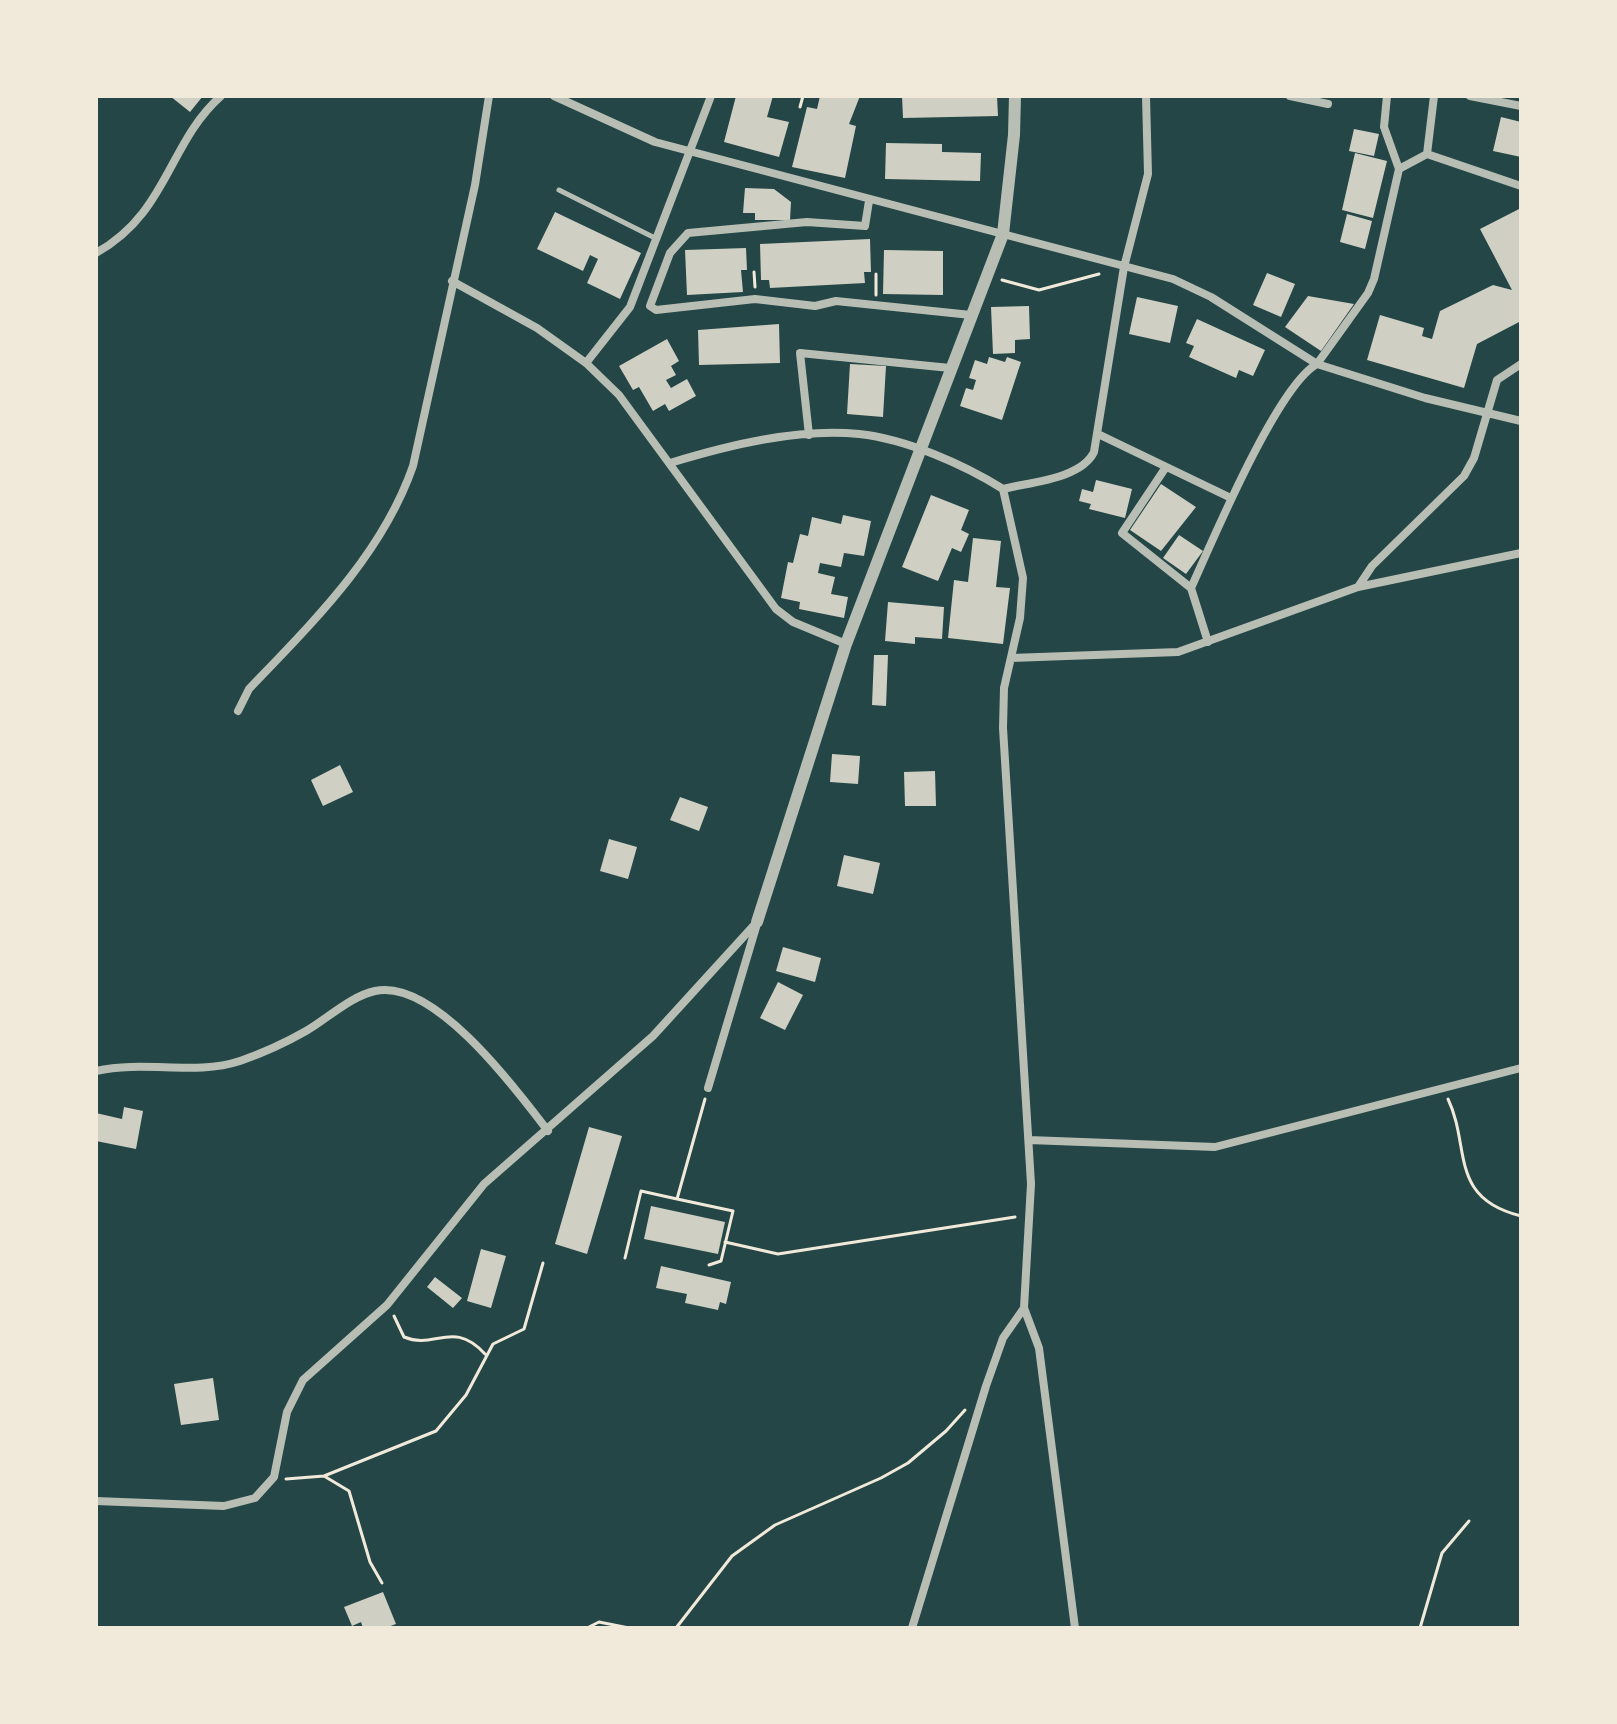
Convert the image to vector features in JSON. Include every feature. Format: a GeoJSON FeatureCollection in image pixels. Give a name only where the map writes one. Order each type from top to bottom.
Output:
{"type":"FeatureCollection","features":[{"type":"Feature","properties":{"kind":"street"},"geometry":{"type":"LineString","coordinates":[[96,253],[116,242],[138,221],[192,132],[221,96]]}},
{"type":"Feature","properties":{"kind":"street"},"geometry":{"type":"LineString","coordinates":[[238,711],[249,689],[374,548],[402,498],[413,466],[475,185],[489,96]]}},
{"type":"Feature","properties":{"kind":"street"},"geometry":{"type":"LineString","coordinates":[[554,96],[609,123],[690,152],[1191,286],[1317,364],[1487,415],[1521,421]]}},
{"type":"Feature","properties":{"kind":"street"},"geometry":{"type":"LineString","coordinates":[[586,363],[630,307],[711,96]]}},
{"type":"Feature","properties":{"kind":"street"},"geometry":{"type":"LineString","coordinates":[[708,1088],[757,922],[846,644],[1003,234],[1012,166],[1015,96]]}},
{"type":"Feature","properties":{"kind":"street"},"geometry":{"type":"LineString","coordinates":[[670,463],[713,450],[809,435],[860,434],[919,451],[1003,489],[1069,472],[1085,464],[1094,452],[1098,434],[1124,267],[1148,174],[1146,96]]}},
{"type":"Feature","properties":{"kind":"street"},"geometry":{"type":"LineString","coordinates":[[1290,96],[1328,104]]}},
{"type":"Feature","properties":{"kind":"street"},"geometry":{"type":"LineString","coordinates":[[1191,588],[1231,498],[1306,370],[1317,364],[1368,293],[1374,279],[1399,169],[1384,127],[1387,96]]}},
{"type":"Feature","properties":{"kind":"street"},"geometry":{"type":"LineString","coordinates":[[1427,154],[1434,96]]}},
{"type":"Feature","properties":{"kind":"street"},"geometry":{"type":"LineString","coordinates":[[1470,96],[1521,106]]}},
{"type":"Feature","properties":{"kind":"street"},"geometry":{"type":"LineString","coordinates":[[1399,169],[1427,154],[1521,186]]}},
{"type":"Feature","properties":{"kind":"street"},"geometry":{"type":"LineString","coordinates":[[869,201],[865,226],[807,222],[688,233],[670,253],[650,306],[656,310],[755,299],[815,306],[836,301],[971,315]]}},
{"type":"Feature","properties":{"kind":"street"},"geometry":{"type":"LineString","coordinates":[[452,281],[537,328],[586,363],[619,395],[776,609],[793,622],[846,644]]}},
{"type":"Feature","properties":{"kind":"street"},"geometry":{"type":"LineString","coordinates":[[809,435],[800,353],[950,368]]}},
{"type":"Feature","properties":{"kind":"street"},"geometry":{"type":"LineString","coordinates":[[1358,587],[1372,566],[1464,476],[1474,458],[1497,380],[1521,364]]}},
{"type":"Feature","properties":{"kind":"street"},"geometry":{"type":"LineString","coordinates":[[1098,434],[1231,498]]}},
{"type":"Feature","properties":{"kind":"street"},"geometry":{"type":"LineString","coordinates":[[1166,467],[1122,533],[1191,588],[1208,642]]}},
{"type":"Feature","properties":{"kind":"street"},"geometry":{"type":"LineString","coordinates":[[1003,489],[1023,578],[1020,618],[1004,688],[1003,763],[1016,899],[1021,1056],[1029,1140],[1031,1214],[1024,1308],[1039,1348],[1075,1628]]}},
{"type":"Feature","properties":{"kind":"street"},"geometry":{"type":"LineString","coordinates":[[1011,658],[1178,652],[1358,587],[1521,553]]}},
{"type":"Feature","properties":{"kind":"street"},"geometry":{"type":"LineString","coordinates":[[96,1501],[224,1506],[255,1498],[274,1477],[287,1412],[303,1380],[387,1305],[484,1184],[653,1036],[757,922]]}},
{"type":"Feature","properties":{"kind":"street"},"geometry":{"type":"LineString","coordinates":[[96,1071],[138,1064],[215,1067],[238,1061],[295,1037],[375,991],[401,993],[419,998],[454,1026],[519,1093],[548,1131]]}},
{"type":"Feature","properties":{"kind":"street"},"geometry":{"type":"LineString","coordinates":[[1029,1140],[1215,1147],[1521,1068]]}},
{"type":"Feature","properties":{"kind":"street"},"geometry":{"type":"LineString","coordinates":[[912,1628],[986,1386],[1003,1338],[1024,1308]]}},
{"type":"Feature","properties":{"kind":"lane"},"geometry":{"type":"LineString","coordinates":[[559,190],[658,240]]}},
{"type":"Feature","properties":{"kind":"path"},"geometry":{"type":"LineString","coordinates":[[800,107],[803,96]]}},
{"type":"Feature","properties":{"kind":"path"},"geometry":{"type":"LineString","coordinates":[[986,276],[1039,290],[1124,267]]}},
{"type":"Feature","properties":{"kind":"path"},"geometry":{"type":"LineString","coordinates":[[876,274],[876,306]]}},
{"type":"Feature","properties":{"kind":"path"},"geometry":{"type":"LineString","coordinates":[[677,1199],[708,1088]]}},
{"type":"Feature","properties":{"kind":"path"},"geometry":{"type":"LineString","coordinates":[[1441,1089],[1455,1114],[1459,1151],[1470,1181],[1500,1210],[1521,1216]]}},
{"type":"Feature","properties":{"kind":"path"},"geometry":{"type":"LineString","coordinates":[[625,1258],[641,1191],[733,1211],[721,1261],[709,1265]]}},
{"type":"Feature","properties":{"kind":"path"},"geometry":{"type":"LineString","coordinates":[[725,1242],[778,1254],[1031,1214]]}},
{"type":"Feature","properties":{"kind":"path"},"geometry":{"type":"LineString","coordinates":[[274,1477],[294,1480],[324,1476],[436,1431],[466,1395],[493,1344],[524,1329],[543,1263]]}},
{"type":"Feature","properties":{"kind":"path"},"geometry":{"type":"LineString","coordinates":[[387,1305],[404,1337],[411,1340],[446,1335],[464,1337],[485,1354]]}},
{"type":"Feature","properties":{"kind":"path"},"geometry":{"type":"LineString","coordinates":[[676,1628],[732,1556],[775,1525],[908,1463],[946,1431],[966,1408]]}},
{"type":"Feature","properties":{"kind":"path"},"geometry":{"type":"LineString","coordinates":[[324,1476],[349,1491],[370,1562],[382,1583]]}},
{"type":"Feature","properties":{"kind":"path"},"geometry":{"type":"LineString","coordinates":[[1420,1628],[1442,1553],[1469,1521]]}},
{"type":"Feature","properties":{"kind":"path"},"geometry":{"type":"LineString","coordinates":[[587,1628],[599,1622],[629,1628]]}},
{"type":"Feature","properties":{"kind":"shaded area"},"geometry":{"type":"Polygon","coordinates":[[[96,96],[1521,96],[1521,1628],[96,1628],[96,96]]]}},
{"type":"Feature","properties":{"kind":"building"},"geometry":{"type":"Polygon","coordinates":[[[170,96],[203,96],[190,112],[170,96]]]}},
{"type":"Feature","properties":{"kind":"building"},"geometry":{"type":"Polygon","coordinates":[[[736,96],[773,96],[767,117],[789,122],[779,157],[724,142],[736,96]]]}},
{"type":"Feature","properties":{"kind":"building"},"geometry":{"type":"Polygon","coordinates":[[[820,96],[860,96],[849,124],[856,126],[845,178],[792,167],[807,107],[817,109],[820,96]]]}},
{"type":"Feature","properties":{"kind":"building"},"geometry":{"type":"Polygon","coordinates":[[[902,96],[997,96],[998,116],[903,118],[902,96]]]}},
{"type":"Feature","properties":{"kind":"building"},"geometry":{"type":"Polygon","coordinates":[[[1501,117],[1521,122],[1521,157],[1493,151],[1501,117]]]}},
{"type":"Feature","properties":{"kind":"building"},"geometry":{"type":"Polygon","coordinates":[[[1354,129],[1379,134],[1374,156],[1349,151],[1354,129]]]}},
{"type":"Feature","properties":{"kind":"building"},"geometry":{"type":"Polygon","coordinates":[[[886,143],[942,144],[942,152],[981,153],[980,181],[885,179],[886,143]]]}},
{"type":"Feature","properties":{"kind":"building"},"geometry":{"type":"Polygon","coordinates":[[[1355,153],[1387,161],[1373,218],[1342,210],[1355,153]]]}},
{"type":"Feature","properties":{"kind":"building"},"geometry":{"type":"Polygon","coordinates":[[[745,188],[774,189],[791,202],[790,220],[755,220],[755,213],[743,213],[745,188]]]}},
{"type":"Feature","properties":{"kind":"building"},"geometry":{"type":"Polygon","coordinates":[[[1521,208],[1521,321],[1477,344],[1464,388],[1367,360],[1380,315],[1424,328],[1422,336],[1432,339],[1440,311],[1493,285],[1512,290],[1480,229],[1521,208]]]}},
{"type":"Feature","properties":{"kind":"building"},"geometry":{"type":"Polygon","coordinates":[[[555,212],[641,253],[620,299],[587,283],[598,259],[590,255],[583,271],[537,249],[555,212]]]}},
{"type":"Feature","properties":{"kind":"building"},"geometry":{"type":"Polygon","coordinates":[[[1347,214],[1372,221],[1365,249],[1340,242],[1347,214]]]}},
{"type":"Feature","properties":{"kind":"building"},"geometry":{"type":"Polygon","coordinates":[[[870,239],[871,272],[864,272],[865,283],[770,288],[769,280],[761,280],[760,244],[870,239]]]}},
{"type":"Feature","properties":{"kind":"building"},"geometry":{"type":"Polygon","coordinates":[[[746,248],[747,270],[741,270],[743,292],[687,295],[685,250],[746,248]]]}},
{"type":"Feature","properties":{"kind":"building"},"geometry":{"type":"Polygon","coordinates":[[[884,250],[943,251],[943,295],[883,294],[884,250]]]}},
{"type":"Feature","properties":{"kind":"building"},"geometry":{"type":"Polygon","coordinates":[[[1267,273],[1295,284],[1281,317],[1253,305],[1267,273]]]}},
{"type":"Feature","properties":{"kind":"building"},"geometry":{"type":"Polygon","coordinates":[[[1308,296],[1354,304],[1321,351],[1285,327],[1308,296]]]}},
{"type":"Feature","properties":{"kind":"building"},"geometry":{"type":"Polygon","coordinates":[[[1137,297],[1178,306],[1170,343],[1129,334],[1137,297]]]}},
{"type":"Feature","properties":{"kind":"building"},"geometry":{"type":"Polygon","coordinates":[[[1029,306],[1030,339],[1015,340],[1015,353],[993,354],[991,307],[1029,306]]]}},
{"type":"Feature","properties":{"kind":"building"},"geometry":{"type":"Polygon","coordinates":[[[1197,319],[1265,350],[1253,376],[1239,370],[1236,378],[1189,357],[1194,346],[1186,343],[1197,319]]]}},
{"type":"Feature","properties":{"kind":"building"},"geometry":{"type":"Polygon","coordinates":[[[779,324],[780,363],[699,365],[698,330],[779,324]]]}},
{"type":"Feature","properties":{"kind":"building"},"geometry":{"type":"Polygon","coordinates":[[[667,339],[679,361],[671,366],[676,375],[666,380],[671,388],[687,379],[696,396],[669,411],[665,404],[653,411],[639,387],[633,390],[619,366],[667,339]]]}},
{"type":"Feature","properties":{"kind":"building"},"geometry":{"type":"Polygon","coordinates":[[[989,357],[1005,362],[1007,357],[1021,362],[1002,420],[960,406],[966,388],[973,390],[976,380],[969,378],[975,360],[987,364],[989,357]]]}},
{"type":"Feature","properties":{"kind":"building"},"geometry":{"type":"Polygon","coordinates":[[[850,364],[886,366],[883,417],[847,414],[850,364]]]}},
{"type":"Feature","properties":{"kind":"building"},"geometry":{"type":"Polygon","coordinates":[[[1096,480],[1132,489],[1125,518],[1089,509],[1091,504],[1079,501],[1082,489],[1093,492],[1096,480]]]}},
{"type":"Feature","properties":{"kind":"building"},"geometry":{"type":"Polygon","coordinates":[[[1161,484],[1196,507],[1161,551],[1130,530],[1161,484]]]}},
{"type":"Feature","properties":{"kind":"building"},"geometry":{"type":"Polygon","coordinates":[[[931,495],[969,510],[961,530],[969,534],[961,552],[952,548],[938,581],[902,567],[931,495]]]}},
{"type":"Feature","properties":{"kind":"building"},"geometry":{"type":"Polygon","coordinates":[[[843,515],[871,521],[864,556],[844,553],[841,567],[820,563],[818,573],[835,577],[831,594],[848,597],[844,618],[799,609],[800,602],[781,598],[788,562],[793,563],[800,534],[808,536],[812,517],[841,524],[843,515]]]}},
{"type":"Feature","properties":{"kind":"building"},"geometry":{"type":"Polygon","coordinates":[[[1179,535],[1203,551],[1186,574],[1163,558],[1179,535]]]}},
{"type":"Feature","properties":{"kind":"building"},"geometry":{"type":"Polygon","coordinates":[[[973,538],[1001,541],[996,587],[1010,588],[1003,644],[948,638],[954,580],[968,582],[973,538]]]}},
{"type":"Feature","properties":{"kind":"building"},"geometry":{"type":"Polygon","coordinates":[[[888,602],[944,607],[942,639],[915,637],[915,644],[885,641],[888,602]]]}},
{"type":"Feature","properties":{"kind":"building"},"geometry":{"type":"Polygon","coordinates":[[[874,655],[888,655],[886,706],[872,705],[874,655]]]}},
{"type":"Feature","properties":{"kind":"building"},"geometry":{"type":"Polygon","coordinates":[[[832,754],[860,756],[858,784],[830,782],[832,754]]]}},
{"type":"Feature","properties":{"kind":"building"},"geometry":{"type":"Polygon","coordinates":[[[340,765],[353,792],[323,806],[311,780],[340,765]]]}},
{"type":"Feature","properties":{"kind":"building"},"geometry":{"type":"Polygon","coordinates":[[[935,771],[936,806],[905,806],[904,772],[935,771]]]}},
{"type":"Feature","properties":{"kind":"building"},"geometry":{"type":"Polygon","coordinates":[[[680,797],[708,807],[699,831],[670,820],[680,797]]]}},
{"type":"Feature","properties":{"kind":"building"},"geometry":{"type":"Polygon","coordinates":[[[609,839],[637,847],[628,879],[600,871],[609,839]]]}},
{"type":"Feature","properties":{"kind":"building"},"geometry":{"type":"Polygon","coordinates":[[[844,855],[880,863],[873,894],[837,886],[844,855]]]}},
{"type":"Feature","properties":{"kind":"building"},"geometry":{"type":"Polygon","coordinates":[[[783,947],[821,958],[815,982],[776,971],[783,947]]]}},
{"type":"Feature","properties":{"kind":"building"},"geometry":{"type":"Polygon","coordinates":[[[778,982],[803,995],[785,1030],[760,1018],[778,982]]]}},
{"type":"Feature","properties":{"kind":"building"},"geometry":{"type":"Polygon","coordinates":[[[124,1107],[143,1111],[136,1149],[96,1141],[96,1113],[122,1119],[124,1107]]]}},
{"type":"Feature","properties":{"kind":"building"},"geometry":{"type":"Polygon","coordinates":[[[589,1127],[622,1136],[587,1254],[555,1244],[589,1127]]]}},
{"type":"Feature","properties":{"kind":"building"},"geometry":{"type":"Polygon","coordinates":[[[651,1206],[725,1222],[718,1254],[644,1239],[651,1206]]]}},
{"type":"Feature","properties":{"kind":"building"},"geometry":{"type":"Polygon","coordinates":[[[481,1249],[506,1256],[491,1308],[467,1301],[481,1249]]]}},
{"type":"Feature","properties":{"kind":"building"},"geometry":{"type":"Polygon","coordinates":[[[661,1266],[731,1282],[726,1304],[720,1302],[718,1310],[685,1303],[687,1294],[656,1288],[661,1266]]]}},
{"type":"Feature","properties":{"kind":"building"},"geometry":{"type":"Polygon","coordinates":[[[435,1277],[462,1298],[453,1308],[427,1287],[435,1277]]]}},
{"type":"Feature","properties":{"kind":"building"},"geometry":{"type":"Polygon","coordinates":[[[213,1378],[219,1420],[181,1425],[174,1384],[213,1378]]]}},
{"type":"Feature","properties":{"kind":"building"},"geometry":{"type":"Polygon","coordinates":[[[383,1592],[396,1624],[385,1628],[363,1628],[361,1622],[352,1626],[344,1607],[383,1592]]]}}]}
